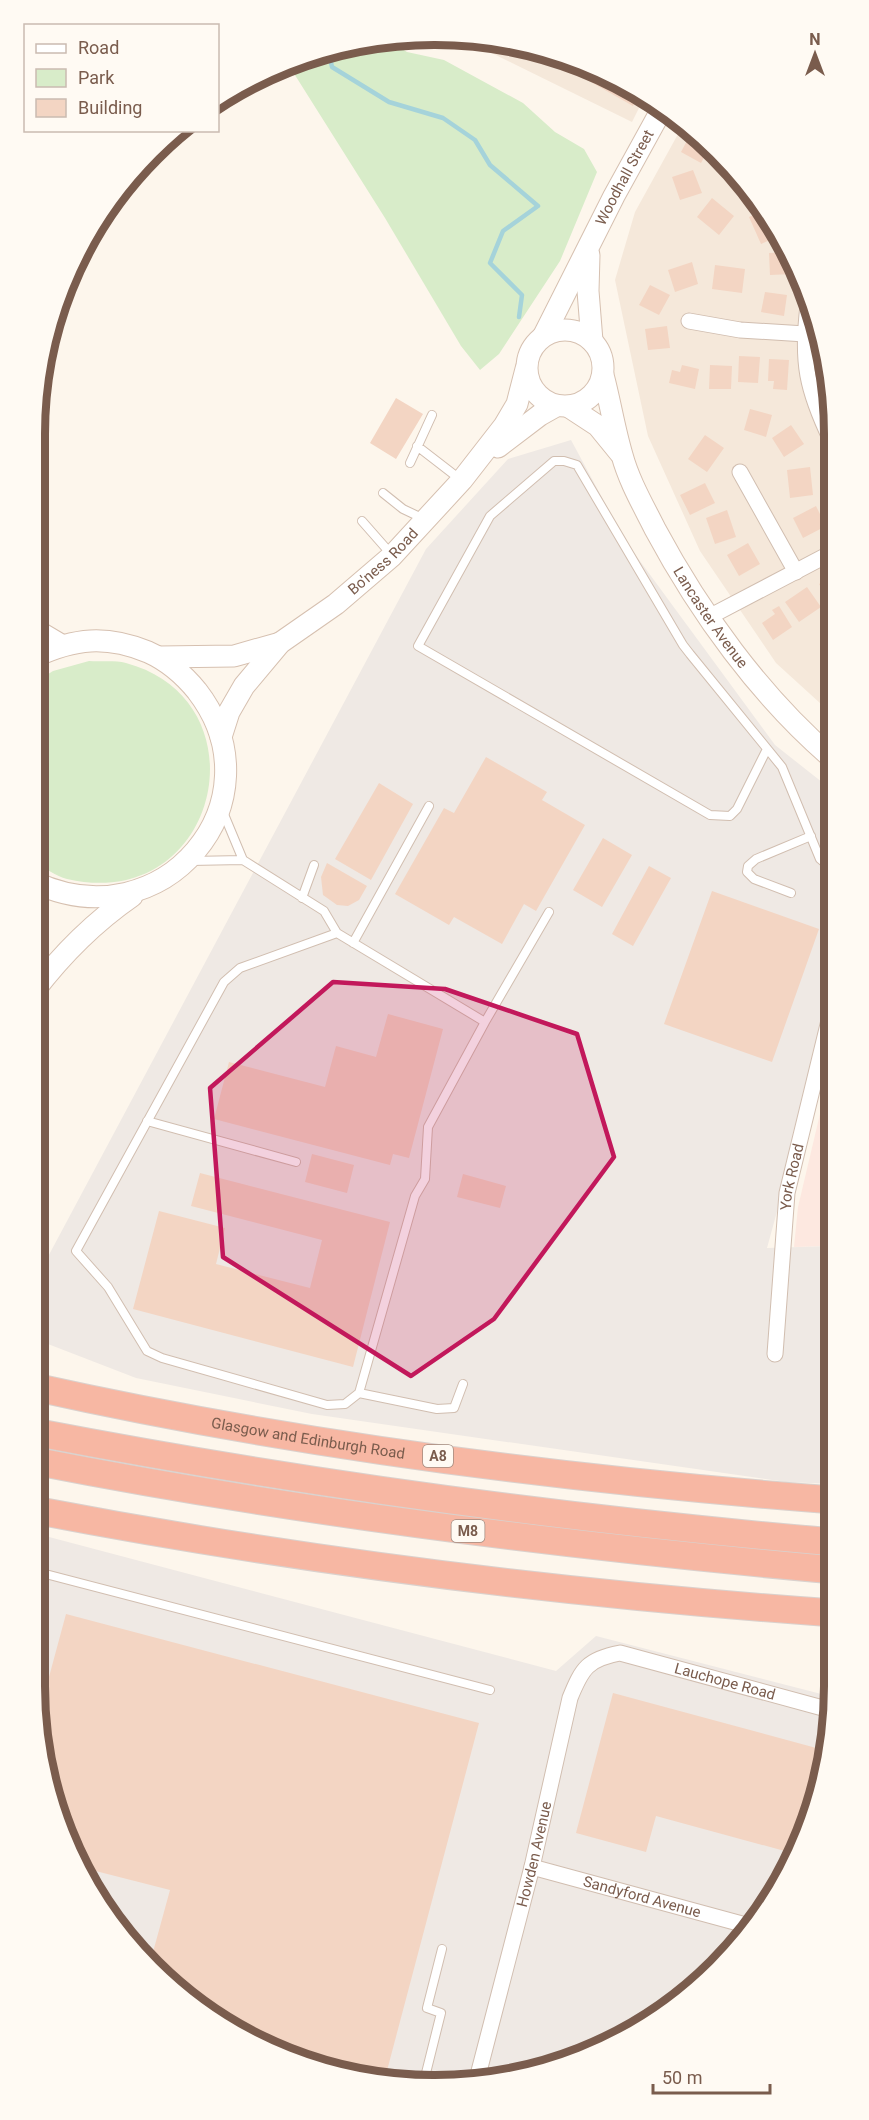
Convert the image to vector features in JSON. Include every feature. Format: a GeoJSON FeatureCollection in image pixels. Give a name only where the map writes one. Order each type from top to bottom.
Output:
{"type":"FeatureCollection","features":[{"type":"Feature","properties":{"kind":"highway","name":"Glasgow and Edinburgh Road"},"geometry":{"type":"LineString","coordinates":[[45,1389],[183,1416],[380,1448],[658,1484],[824,1499]]}},
{"type":"Feature","properties":{"kind":"highway","name":"M8"},"geometry":{"type":"LineString","coordinates":[[45,1434],[240,1470],[470,1504],[600,1520],[824,1541]]}},
{"type":"Feature","properties":{"kind":"highway","name":"M8"},"geometry":{"type":"LineString","coordinates":[[45,1463],[222,1495],[463,1531],[612,1549],[824,1569]]}},
{"type":"Feature","properties":{"kind":"highway"},"geometry":{"type":"LineString","coordinates":[[45,1512],[270,1550],[477,1579],[622,1596],[824,1612]]}},
{"type":"Feature","properties":{"kind":"main road","name":"Woodhall Street"},"geometry":{"type":"LineString","coordinates":[[544,336],[590,249],[614,196],[658,116]]}},
{"type":"Feature","properties":{"kind":"main road","name":"Woodhall Street"},"geometry":{"type":"LineString","coordinates":[[590,249],[588,291],[592,341]]}},
{"type":"Feature","properties":{"kind":"main road"},"geometry":{"type":"LineString","coordinates":[[569,330],[582,334],[592,341],[601,357],[603,375],[591,397],[562,406],[545,401],[535,392],[529,382],[526,369],[531,351],[544,336],[556,331],[569,330]]}},
{"type":"Feature","properties":{"kind":"main road","name":"Bo'ness Road"},"geometry":{"type":"LineString","coordinates":[[221,736],[229,712],[244,686],[280,644],[336,604],[392,556],[468,473],[517,404],[526,369]]}},
{"type":"Feature","properties":{"kind":"main road","name":"Lancaster Avenue"},"geometry":{"type":"LineString","coordinates":[[603,375],[622,455],[638,495],[680,576],[707,618],[802,732],[824,751]]}},
{"type":"Feature","properties":{"kind":"main road","name":"Bo'ness Road"},"geometry":{"type":"LineString","coordinates":[[468,473],[540,415],[562,406]]}},
{"type":"Feature","properties":{"kind":"main road","name":"Lancaster Avenue"},"geometry":{"type":"LineString","coordinates":[[562,406],[598,426],[622,455]]}},
{"type":"Feature","properties":{"kind":"main road"},"geometry":{"type":"LineString","coordinates":[[45,635],[61,645]]}},
{"type":"Feature","properties":{"kind":"main road"},"geometry":{"type":"LineString","coordinates":[[45,652],[61,645],[95,640],[128,644],[160,657],[187,678],[208,705],[221,736],[225,771],[220,806],[207,835],[187,861],[164,879],[138,892],[97,921],[60,957],[45,977]]}},
{"type":"Feature","properties":{"kind":"main road","name":"Bo'ness Road"},"geometry":{"type":"LineString","coordinates":[[160,657],[234,656],[280,644]]}},
{"type":"Feature","properties":{"kind":"main road"},"geometry":{"type":"LineString","coordinates":[[45,887],[59,894],[98,899],[138,892]]}},
{"type":"Feature","properties":{"kind":"street"},"geometry":{"type":"LineString","coordinates":[[807,320],[804,358],[816,409],[824,425]]}},
{"type":"Feature","properties":{"kind":"street"},"geometry":{"type":"LineString","coordinates":[[689,321],[740,330],[805,334]]}},
{"type":"Feature","properties":{"kind":"street"},"geometry":{"type":"LineString","coordinates":[[740,472],[796,572]]}},
{"type":"Feature","properties":{"kind":"street"},"geometry":{"type":"LineString","coordinates":[[707,618],[824,557]]}},
{"type":"Feature","properties":{"kind":"street","name":"York Road"},"geometry":{"type":"LineString","coordinates":[[775,1354],[788,1193],[824,1042]]}},
{"type":"Feature","properties":{"kind":"street","name":"Lauchope Road"},"geometry":{"type":"LineString","coordinates":[[620,1653],[823,1708]]}},
{"type":"Feature","properties":{"kind":"street","name":"Howden Avenue"},"geometry":{"type":"LineString","coordinates":[[479,2073],[532,1867],[570,1698],[580,1672],[599,1657],[620,1653]]}},
{"type":"Feature","properties":{"kind":"street","name":"Sandyford Avenue"},"geometry":{"type":"LineString","coordinates":[[532,1867],[743,1924]]}},
{"type":"Feature","properties":{"kind":"lane"},"geometry":{"type":"LineString","coordinates":[[410,463],[432,416]]}},
{"type":"Feature","properties":{"kind":"lane"},"geometry":{"type":"LineString","coordinates":[[417,446],[468,473]]}},
{"type":"Feature","properties":{"kind":"lane"},"geometry":{"type":"LineString","coordinates":[[767,749],[737,809],[730,816],[710,815],[418,646],[490,516],[554,461],[577,465],[683,645],[782,767],[820,859],[824,862]]}},
{"type":"Feature","properties":{"kind":"lane"},"geometry":{"type":"LineString","coordinates":[[383,493],[403,509],[426,520]]}},
{"type":"Feature","properties":{"kind":"lane"},"geometry":{"type":"LineString","coordinates":[[362,521],[392,556]]}},
{"type":"Feature","properties":{"kind":"lane"},"geometry":{"type":"LineString","coordinates":[[220,806],[243,860]]}},
{"type":"Feature","properties":{"kind":"lane"},"geometry":{"type":"LineString","coordinates":[[353,943],[429,806]]}},
{"type":"Feature","properties":{"kind":"lane"},"geometry":{"type":"LineString","coordinates":[[790,893],[754,879],[747,872],[748,866],[756,859],[811,836]]}},
{"type":"Feature","properties":{"kind":"lane"},"geometry":{"type":"LineString","coordinates":[[187,861],[243,860],[324,911],[337,933],[485,1022]]}},
{"type":"Feature","properties":{"kind":"lane"},"geometry":{"type":"LineString","coordinates":[[302,898],[314,866]]}},
{"type":"Feature","properties":{"kind":"lane"},"geometry":{"type":"LineString","coordinates":[[337,933],[240,968],[224,982],[76,1251],[108,1287],[147,1351],[162,1358],[327,1405],[345,1404],[359,1393],[415,1196],[425,1179],[428,1127],[485,1022],[549,912]]}},
{"type":"Feature","properties":{"kind":"lane"},"geometry":{"type":"LineString","coordinates":[[147,1121],[296,1162]]}},
{"type":"Feature","properties":{"kind":"lane"},"geometry":{"type":"LineString","coordinates":[[359,1393],[437,1409],[454,1408],[463,1384]]}},
{"type":"Feature","properties":{"kind":"lane"},"geometry":{"type":"LineString","coordinates":[[45,1574],[490,1690]]}},
{"type":"Feature","properties":{"kind":"lane"},"geometry":{"type":"LineString","coordinates":[[426,2075],[441,2013],[427,2008],[442,1948]]}},
{"type":"Feature","properties":{"kind":"highlighted area"},"geometry":{"type":"Polygon","coordinates":[[[333,982],[445,989],[577,1034],[614,1157],[494,1319],[411,1376],[223,1257],[210,1088],[333,982]]]}},
{"type":"Feature","properties":{"kind":"shaded area"},"geometry":{"type":"Polygon","coordinates":[[[481,48],[535,58],[607,85],[641,104],[632,122],[481,48]]]}},
{"type":"Feature","properties":{"kind":"shaded area"},"geometry":{"type":"Polygon","coordinates":[[[679,132],[710,159],[744,197],[772,240],[794,285],[817,359],[823,409],[824,707],[776,663],[700,551],[648,436],[615,280],[635,212],[679,132]]]}},
{"type":"Feature","properties":{"kind":"shaded area"},"geometry":{"type":"Polygon","coordinates":[[[571,440],[626,542],[775,745],[824,784],[824,1040],[767,1248],[824,1246],[824,1484],[786,1482],[312,1414],[136,1378],[45,1343],[45,1262],[426,549],[508,459],[571,440]]]}},
{"type":"Feature","properties":{"kind":"shaded area"},"geometry":{"type":"Polygon","coordinates":[[[824,1097],[824,1246],[794,1247],[798,1207],[824,1097]]]}},
{"type":"Feature","properties":{"kind":"shaded area"},"geometry":{"type":"Polygon","coordinates":[[[45,1536],[556,1671],[596,1636],[824,1695],[821,1736],[811,1786],[794,1835],[772,1880],[744,1923],[710,1961],[672,1995],[607,2035],[535,2062],[485,2072],[434,2075],[359,2068],[309,2054],[262,2035],[197,1995],[159,1961],[125,1923],[97,1880],[85,1858],[66,1811],[52,1761],[48,1736],[45,1685],[45,1536]]]}},
{"type":"Feature","properties":{"kind":"green space"},"geometry":{"type":"Polygon","coordinates":[[[399,47],[407,52],[444,60],[523,103],[555,132],[584,149],[597,172],[560,261],[499,354],[480,370],[461,346],[385,218],[293,72],[359,52],[399,47]]]}},
{"type":"Feature","properties":{"kind":"green space"},"geometry":{"type":"Polygon","coordinates":[[[89,661],[126,663],[170,685],[198,718],[209,757],[206,798],[190,836],[160,865],[119,881],[67,879],[45,868],[45,676],[53,671],[89,661]]]}},
{"type":"Feature","properties":{"kind":"building"},"geometry":{"type":"Polygon","coordinates":[[[568,69],[629,97],[636,101],[633,106],[568,69]]]}},
{"type":"Feature","properties":{"kind":"building"},"geometry":{"type":"Polygon","coordinates":[[[688,139],[705,155],[701,163],[681,152],[688,139]]]}},
{"type":"Feature","properties":{"kind":"building"},"geometry":{"type":"Polygon","coordinates":[[[693,170],[702,193],[680,200],[672,177],[693,170]]]}},
{"type":"Feature","properties":{"kind":"building"},"geometry":{"type":"Polygon","coordinates":[[[712,198],[734,216],[719,235],[697,217],[712,198]]]}},
{"type":"Feature","properties":{"kind":"building"},"geometry":{"type":"Polygon","coordinates":[[[755,214],[772,239],[761,244],[749,217],[755,214]]]}},
{"type":"Feature","properties":{"kind":"building"},"geometry":{"type":"Polygon","coordinates":[[[769,253],[779,253],[789,274],[770,275],[769,253]]]}},
{"type":"Feature","properties":{"kind":"building"},"geometry":{"type":"Polygon","coordinates":[[[692,262],[698,284],[675,292],[668,270],[692,262]]]}},
{"type":"Feature","properties":{"kind":"building"},"geometry":{"type":"Polygon","coordinates":[[[715,265],[745,269],[742,293],[712,289],[715,265]]]}},
{"type":"Feature","properties":{"kind":"building"},"geometry":{"type":"Polygon","coordinates":[[[650,285],[670,295],[659,315],[639,305],[650,285]]]}},
{"type":"Feature","properties":{"kind":"building"},"geometry":{"type":"Polygon","coordinates":[[[765,292],[787,295],[784,316],[761,312],[765,292]]]}},
{"type":"Feature","properties":{"kind":"building"},"geometry":{"type":"Polygon","coordinates":[[[667,326],[670,348],[648,350],[645,329],[667,326]]]}},
{"type":"Feature","properties":{"kind":"building"},"geometry":{"type":"Polygon","coordinates":[[[739,356],[760,357],[758,383],[738,382],[739,356]]]}},
{"type":"Feature","properties":{"kind":"building"},"geometry":{"type":"Polygon","coordinates":[[[769,359],[789,360],[787,390],[773,389],[774,381],[768,381],[769,359]]]}},
{"type":"Feature","properties":{"kind":"building"},"geometry":{"type":"Polygon","coordinates":[[[682,365],[699,369],[695,389],[669,383],[672,370],[680,372],[682,365]]]}},
{"type":"Feature","properties":{"kind":"building"},"geometry":{"type":"Polygon","coordinates":[[[710,365],[732,366],[731,389],[709,389],[710,365]]]}},
{"type":"Feature","properties":{"kind":"building"},"geometry":{"type":"Polygon","coordinates":[[[396,398],[423,414],[396,459],[370,443],[396,398]]]}},
{"type":"Feature","properties":{"kind":"building"},"geometry":{"type":"Polygon","coordinates":[[[750,409],[772,415],[766,437],[744,430],[750,409]]]}},
{"type":"Feature","properties":{"kind":"building"},"geometry":{"type":"Polygon","coordinates":[[[791,425],[804,444],[784,457],[772,438],[791,425]]]}},
{"type":"Feature","properties":{"kind":"building"},"geometry":{"type":"Polygon","coordinates":[[[705,435],[724,448],[707,472],[688,459],[705,435]]]}},
{"type":"Feature","properties":{"kind":"building"},"geometry":{"type":"Polygon","coordinates":[[[810,467],[813,495],[790,498],[787,470],[810,467]]]}},
{"type":"Feature","properties":{"kind":"building"},"geometry":{"type":"Polygon","coordinates":[[[705,483],[715,503],[690,515],[680,495],[705,483]]]}},
{"type":"Feature","properties":{"kind":"building"},"geometry":{"type":"Polygon","coordinates":[[[816,506],[824,527],[803,538],[793,518],[816,506]]]}},
{"type":"Feature","properties":{"kind":"building"},"geometry":{"type":"Polygon","coordinates":[[[727,510],[736,537],[715,544],[706,518],[727,510]]]}},
{"type":"Feature","properties":{"kind":"building"},"geometry":{"type":"Polygon","coordinates":[[[748,543],[760,564],[739,576],[727,555],[748,543]]]}},
{"type":"Feature","properties":{"kind":"building"},"geometry":{"type":"Polygon","coordinates":[[[824,581],[824,592],[819,584],[824,581]]]}},
{"type":"Feature","properties":{"kind":"building"},"geometry":{"type":"Polygon","coordinates":[[[807,587],[821,607],[799,622],[785,602],[807,587]]]}},
{"type":"Feature","properties":{"kind":"building"},"geometry":{"type":"Polygon","coordinates":[[[779,606],[792,627],[773,640],[762,623],[775,614],[772,610],[779,606]]]}},
{"type":"Feature","properties":{"kind":"building"},"geometry":{"type":"Polygon","coordinates":[[[486,757],[547,792],[542,800],[585,825],[536,911],[524,904],[502,944],[454,917],[449,925],[395,894],[444,808],[454,813],[486,757]]]}},
{"type":"Feature","properties":{"kind":"building"},"geometry":{"type":"Polygon","coordinates":[[[379,783],[413,804],[371,880],[335,859],[379,783]]]}},
{"type":"Feature","properties":{"kind":"building"},"geometry":{"type":"Polygon","coordinates":[[[603,838],[632,855],[602,907],[573,890],[603,838]]]}},
{"type":"Feature","properties":{"kind":"building"},"geometry":{"type":"Polygon","coordinates":[[[327,863],[367,886],[359,900],[348,906],[337,905],[323,895],[321,877],[327,863]]]}},
{"type":"Feature","properties":{"kind":"building"},"geometry":{"type":"Polygon","coordinates":[[[649,866],[671,878],[633,946],[612,934],[649,866]]]}},
{"type":"Feature","properties":{"kind":"building"},"geometry":{"type":"Polygon","coordinates":[[[712,891],[819,929],[772,1062],[664,1024],[712,891]]]}},
{"type":"Feature","properties":{"kind":"building"},"geometry":{"type":"Polygon","coordinates":[[[388,1014],[443,1029],[409,1158],[393,1154],[390,1165],[214,1119],[229,1062],[325,1087],[336,1046],[376,1057],[388,1014]]]}},
{"type":"Feature","properties":{"kind":"building"},"geometry":{"type":"Polygon","coordinates":[[[824,1148],[824,1167],[820,1166],[824,1148]]]}},
{"type":"Feature","properties":{"kind":"building"},"geometry":{"type":"Polygon","coordinates":[[[312,1154],[354,1165],[347,1193],[305,1182],[312,1154]]]}},
{"type":"Feature","properties":{"kind":"building"},"geometry":{"type":"Polygon","coordinates":[[[200,1173],[390,1222],[353,1367],[133,1309],[159,1211],[225,1228],[216,1264],[310,1288],[322,1240],[191,1206],[200,1173]]]}},
{"type":"Feature","properties":{"kind":"building"},"geometry":{"type":"Polygon","coordinates":[[[463,1174],[506,1186],[500,1208],[457,1197],[463,1174]]]}},
{"type":"Feature","properties":{"kind":"building"},"geometry":{"type":"Polygon","coordinates":[[[66,1614],[479,1723],[387,2072],[334,2062],[262,2035],[197,1995],[159,1961],[153,1954],[170,1890],[92,1870],[75,1835],[58,1786],[48,1736],[45,1691],[66,1614]]]}},
{"type":"Feature","properties":{"kind":"building"},"geometry":{"type":"Polygon","coordinates":[[[613,1693],[819,1749],[805,1805],[787,1852],[656,1816],[646,1852],[576,1833],[613,1693]]]}},
{"type":"Feature","properties":{"kind":"waterway"},"geometry":{"type":"LineString","coordinates":[[330,59],[332,67],[389,102],[443,118],[475,140],[490,165],[538,206],[503,231],[490,263],[522,295],[519,317]]}}]}
